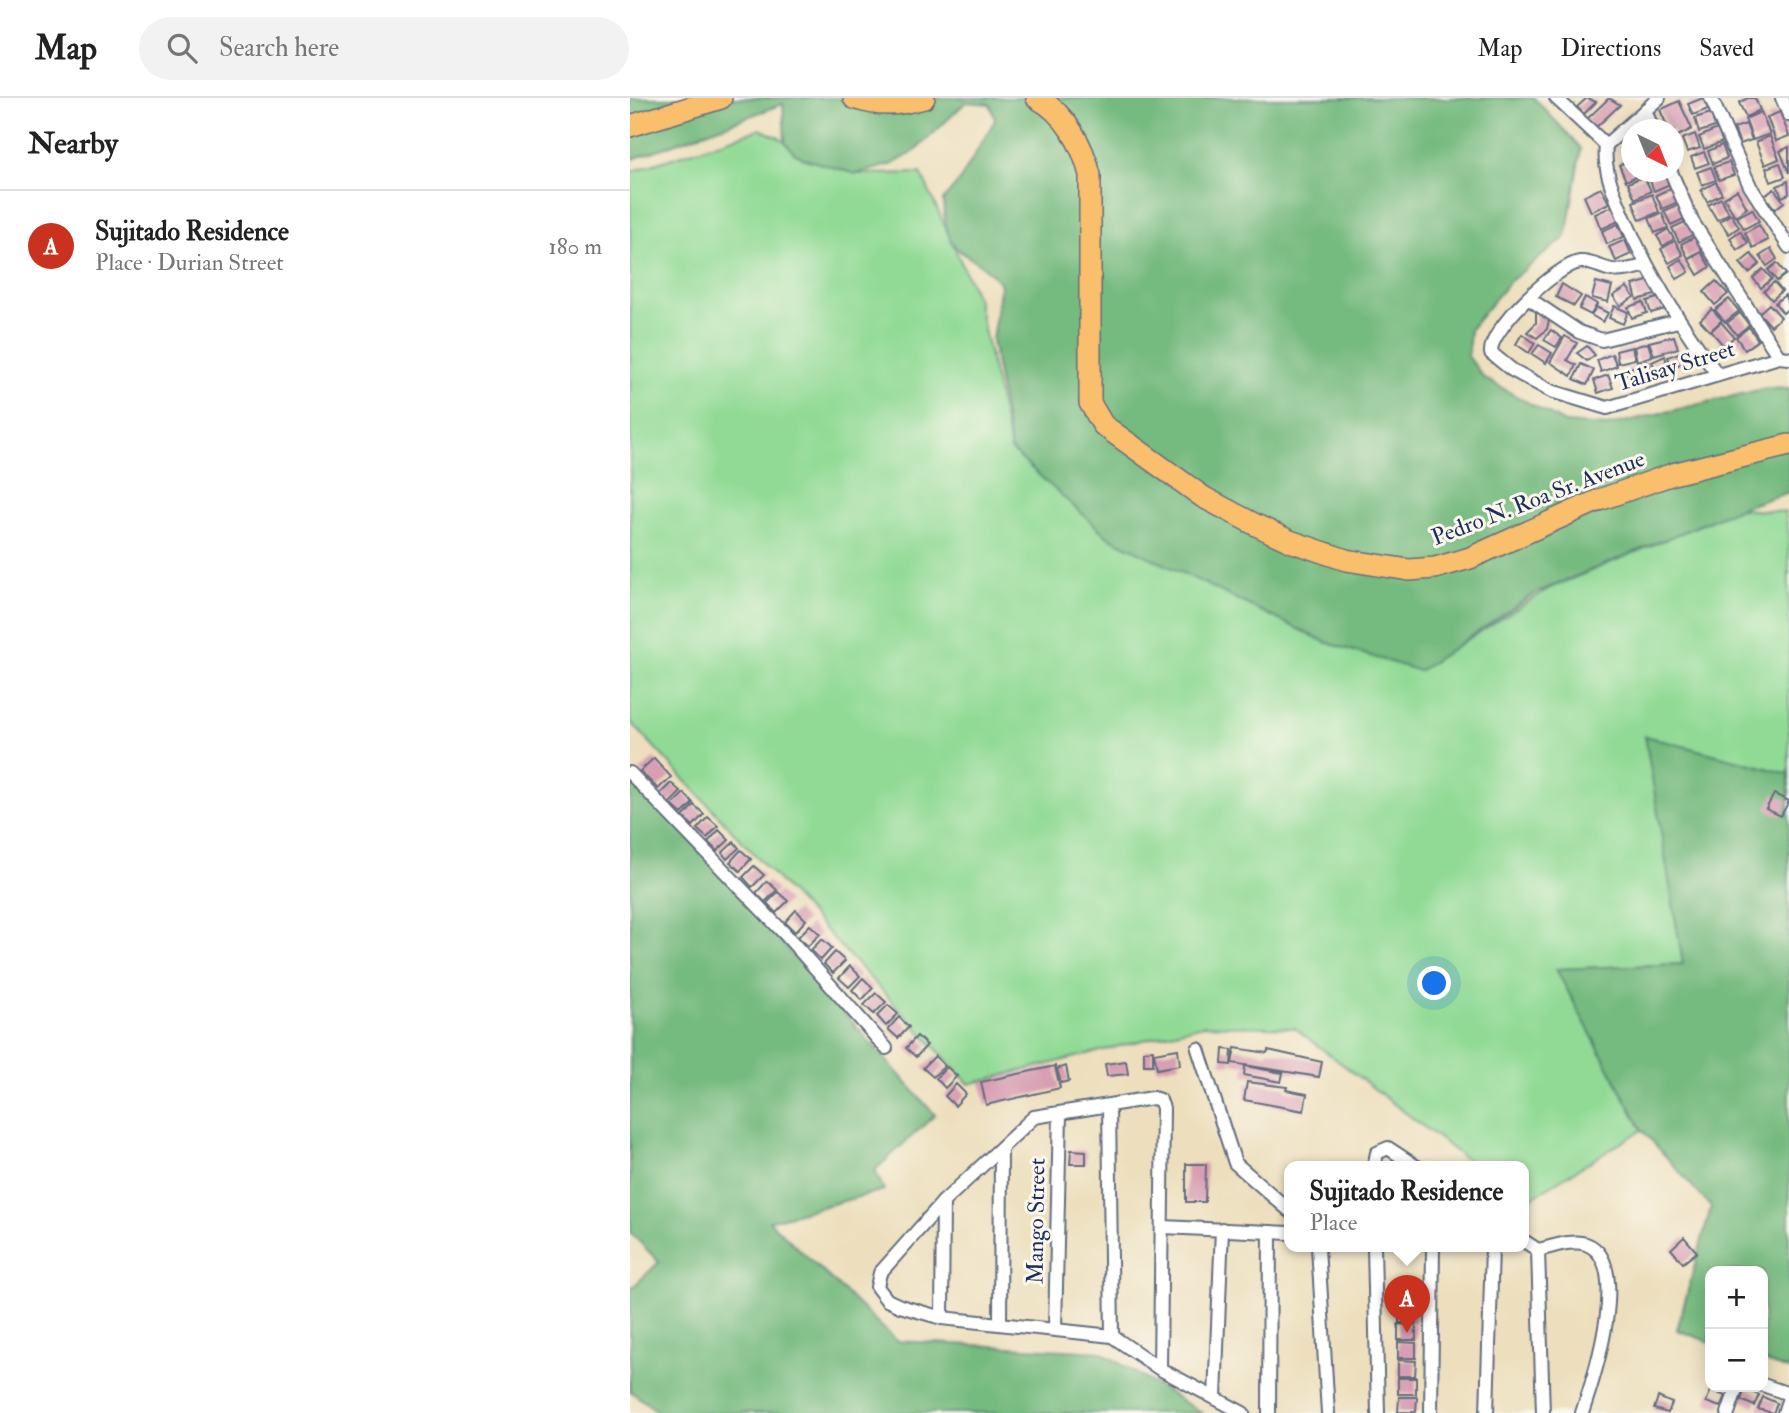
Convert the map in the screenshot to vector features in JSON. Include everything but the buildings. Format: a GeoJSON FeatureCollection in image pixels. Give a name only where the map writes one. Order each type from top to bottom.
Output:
{"type":"FeatureCollection","features":[{"type":"Feature","properties":{"kind":"main road"},"geometry":{"type":"LineString","coordinates":[[630,126],[722,98]]}},
{"type":"Feature","properties":{"kind":"main road"},"geometry":{"type":"LineString","coordinates":[[854,98],[880,106],[924,98]]}},
{"type":"Feature","properties":{"kind":"main road","name":"Pedro N. Roa Sr. Avenue"},"geometry":{"type":"LineString","coordinates":[[1037,98],[1056,113],[1070,130],[1086,158],[1090,175],[1090,403],[1103,425],[1203,497],[1279,536],[1346,560],[1409,570],[1435,568],[1470,558],[1599,500],[1673,474],[1789,445]]}},
{"type":"Feature","properties":{"kind":"street"},"geometry":{"type":"LineString","coordinates":[[1606,145],[1659,98]]}},
{"type":"Feature","properties":{"kind":"street"},"geometry":{"type":"LineString","coordinates":[[1711,98],[1750,186],[1789,247]]}},
{"type":"Feature","properties":{"kind":"street"},"geometry":{"type":"LineString","coordinates":[[1782,98],[1789,115]]}},
{"type":"Feature","properties":{"kind":"street"},"geometry":{"type":"LineString","coordinates":[[1563,100],[1606,145],[1607,174],[1645,266],[1678,321],[1718,375]]}},
{"type":"Feature","properties":{"kind":"street"},"geometry":{"type":"LineString","coordinates":[[1645,110],[1649,119]]}},
{"type":"Feature","properties":{"kind":"street"},"geometry":{"type":"LineString","coordinates":[[1675,182],[1692,221],[1784,358]]}},
{"type":"Feature","properties":{"kind":"street","name":"Talisay Street"},"geometry":{"type":"LineString","coordinates":[[1645,266],[1618,271],[1579,262],[1551,277],[1528,298],[1496,335],[1490,346],[1491,353],[1512,370],[1551,391],[1607,408],[1784,358]]}},
{"type":"Feature","properties":{"kind":"street"},"geometry":{"type":"LineString","coordinates":[[1528,298],[1579,332],[1602,340],[1678,321]]}},
{"type":"Feature","properties":{"kind":"street"},"geometry":{"type":"LineString","coordinates":[[630,773],[802,952],[886,1048]]}},
{"type":"Feature","properties":{"kind":"street"},"geometry":{"type":"LineString","coordinates":[[1198,1049],[1235,1163],[1284,1206]]}},
{"type":"Feature","properties":{"kind":"street"},"geometry":{"type":"LineString","coordinates":[[1160,1369],[1163,1227],[1163,1108],[1160,1100],[1153,1098],[1034,1117],[943,1202],[880,1273],[877,1287],[887,1300],[942,1318],[1112,1336],[1160,1369],[1243,1413]]}},
{"type":"Feature","properties":{"kind":"street"},"geometry":{"type":"LineString","coordinates":[[1110,1106],[1112,1336]]}},
{"type":"Feature","properties":{"kind":"street","name":"Mango Street"},"geometry":{"type":"LineString","coordinates":[[1055,1329],[1060,1114]]}},
{"type":"Feature","properties":{"kind":"street"},"geometry":{"type":"LineString","coordinates":[[1375,1161],[1377,1153],[1388,1148],[1408,1161]]}},
{"type":"Feature","properties":{"kind":"street"},"geometry":{"type":"LineString","coordinates":[[1000,1324],[1001,1150]]}},
{"type":"Feature","properties":{"kind":"street"},"geometry":{"type":"LineString","coordinates":[[942,1318],[943,1202]]}},
{"type":"Feature","properties":{"kind":"street"},"geometry":{"type":"LineString","coordinates":[[1163,1227],[1284,1233]]}},
{"type":"Feature","properties":{"kind":"street"},"geometry":{"type":"LineString","coordinates":[[1215,1397],[1222,1228]]}},
{"type":"Feature","properties":{"kind":"street"},"geometry":{"type":"LineString","coordinates":[[1269,1413],[1270,1232]]}},
{"type":"Feature","properties":{"kind":"street"},"geometry":{"type":"LineString","coordinates":[[1529,1244],[1538,1250],[1575,1241],[1592,1247],[1601,1256],[1606,1274],[1607,1330],[1582,1413]]}},
{"type":"Feature","properties":{"kind":"street"},"geometry":{"type":"LineString","coordinates":[[1538,1250],[1543,1413]]}},
{"type":"Feature","properties":{"kind":"street"},"geometry":{"type":"LineString","coordinates":[[1318,1252],[1328,1413]]}},
{"type":"Feature","properties":{"kind":"street"},"geometry":{"type":"LineString","coordinates":[[1374,1252],[1378,1413]]}},
{"type":"Feature","properties":{"kind":"street"},"geometry":{"type":"LineString","coordinates":[[1431,1413],[1433,1252]]}},
{"type":"Feature","properties":{"kind":"street"},"geometry":{"type":"LineString","coordinates":[[1487,1413],[1492,1252]]}},
{"type":"Feature","properties":{"kind":"street"},"geometry":{"type":"LineString","coordinates":[[1768,1387],[1789,1396],[1784,1413]]}},
{"type":"Feature","properties":{"kind":"street"},"geometry":{"type":"LineString","coordinates":[[1728,1413],[1735,1392]]}},
{"type":"Feature","properties":{"kind":"green space"},"geometry":{"type":"Polygon","coordinates":[[[630,98],[1534,98],[1581,148],[1566,237],[1509,282],[1470,329],[1468,356],[1484,378],[1565,423],[1607,426],[1767,388],[1789,389],[1789,492],[1738,509],[1536,593],[1419,671],[1325,642],[1108,537],[1011,450],[992,340],[1001,284],[989,271],[954,245],[945,221],[943,200],[960,180],[995,120],[990,104],[966,102],[915,151],[893,164],[856,174],[805,159],[794,153],[785,142],[783,104],[630,160],[630,98]]]}},
{"type":"Feature","properties":{"kind":"green space"},"geometry":{"type":"Polygon","coordinates":[[[760,129],[856,174],[921,173],[977,298],[1011,450],[1325,642],[1419,670],[1550,588],[1738,509],[1785,512],[1789,536],[1789,774],[1646,737],[1683,964],[1557,969],[1642,1130],[1529,1199],[1529,1161],[1468,1161],[1295,1028],[1203,1025],[969,1084],[630,721],[630,172],[760,129]]]}},
{"type":"Feature","properties":{"kind":"green space"},"geometry":{"type":"Polygon","coordinates":[[[1645,736],[1789,774],[1789,1370],[1768,1363],[1768,1266],[1705,1266],[1705,1340],[1677,1330],[1711,1207],[1642,1130],[1556,969],[1683,964],[1645,736]]]}},
{"type":"Feature","properties":{"kind":"green space"},"geometry":{"type":"Polygon","coordinates":[[[630,772],[935,1115],[875,1170],[884,1190],[769,1221],[897,1341],[1101,1352],[1202,1413],[660,1413],[630,1391],[630,1290],[659,1262],[630,1232],[630,772]]]}},
{"type":"Feature","properties":{"kind":"place","name":"Sujitado Residence"},"geometry":{"type":"Point","coordinates":[1407,1333]}}]}
